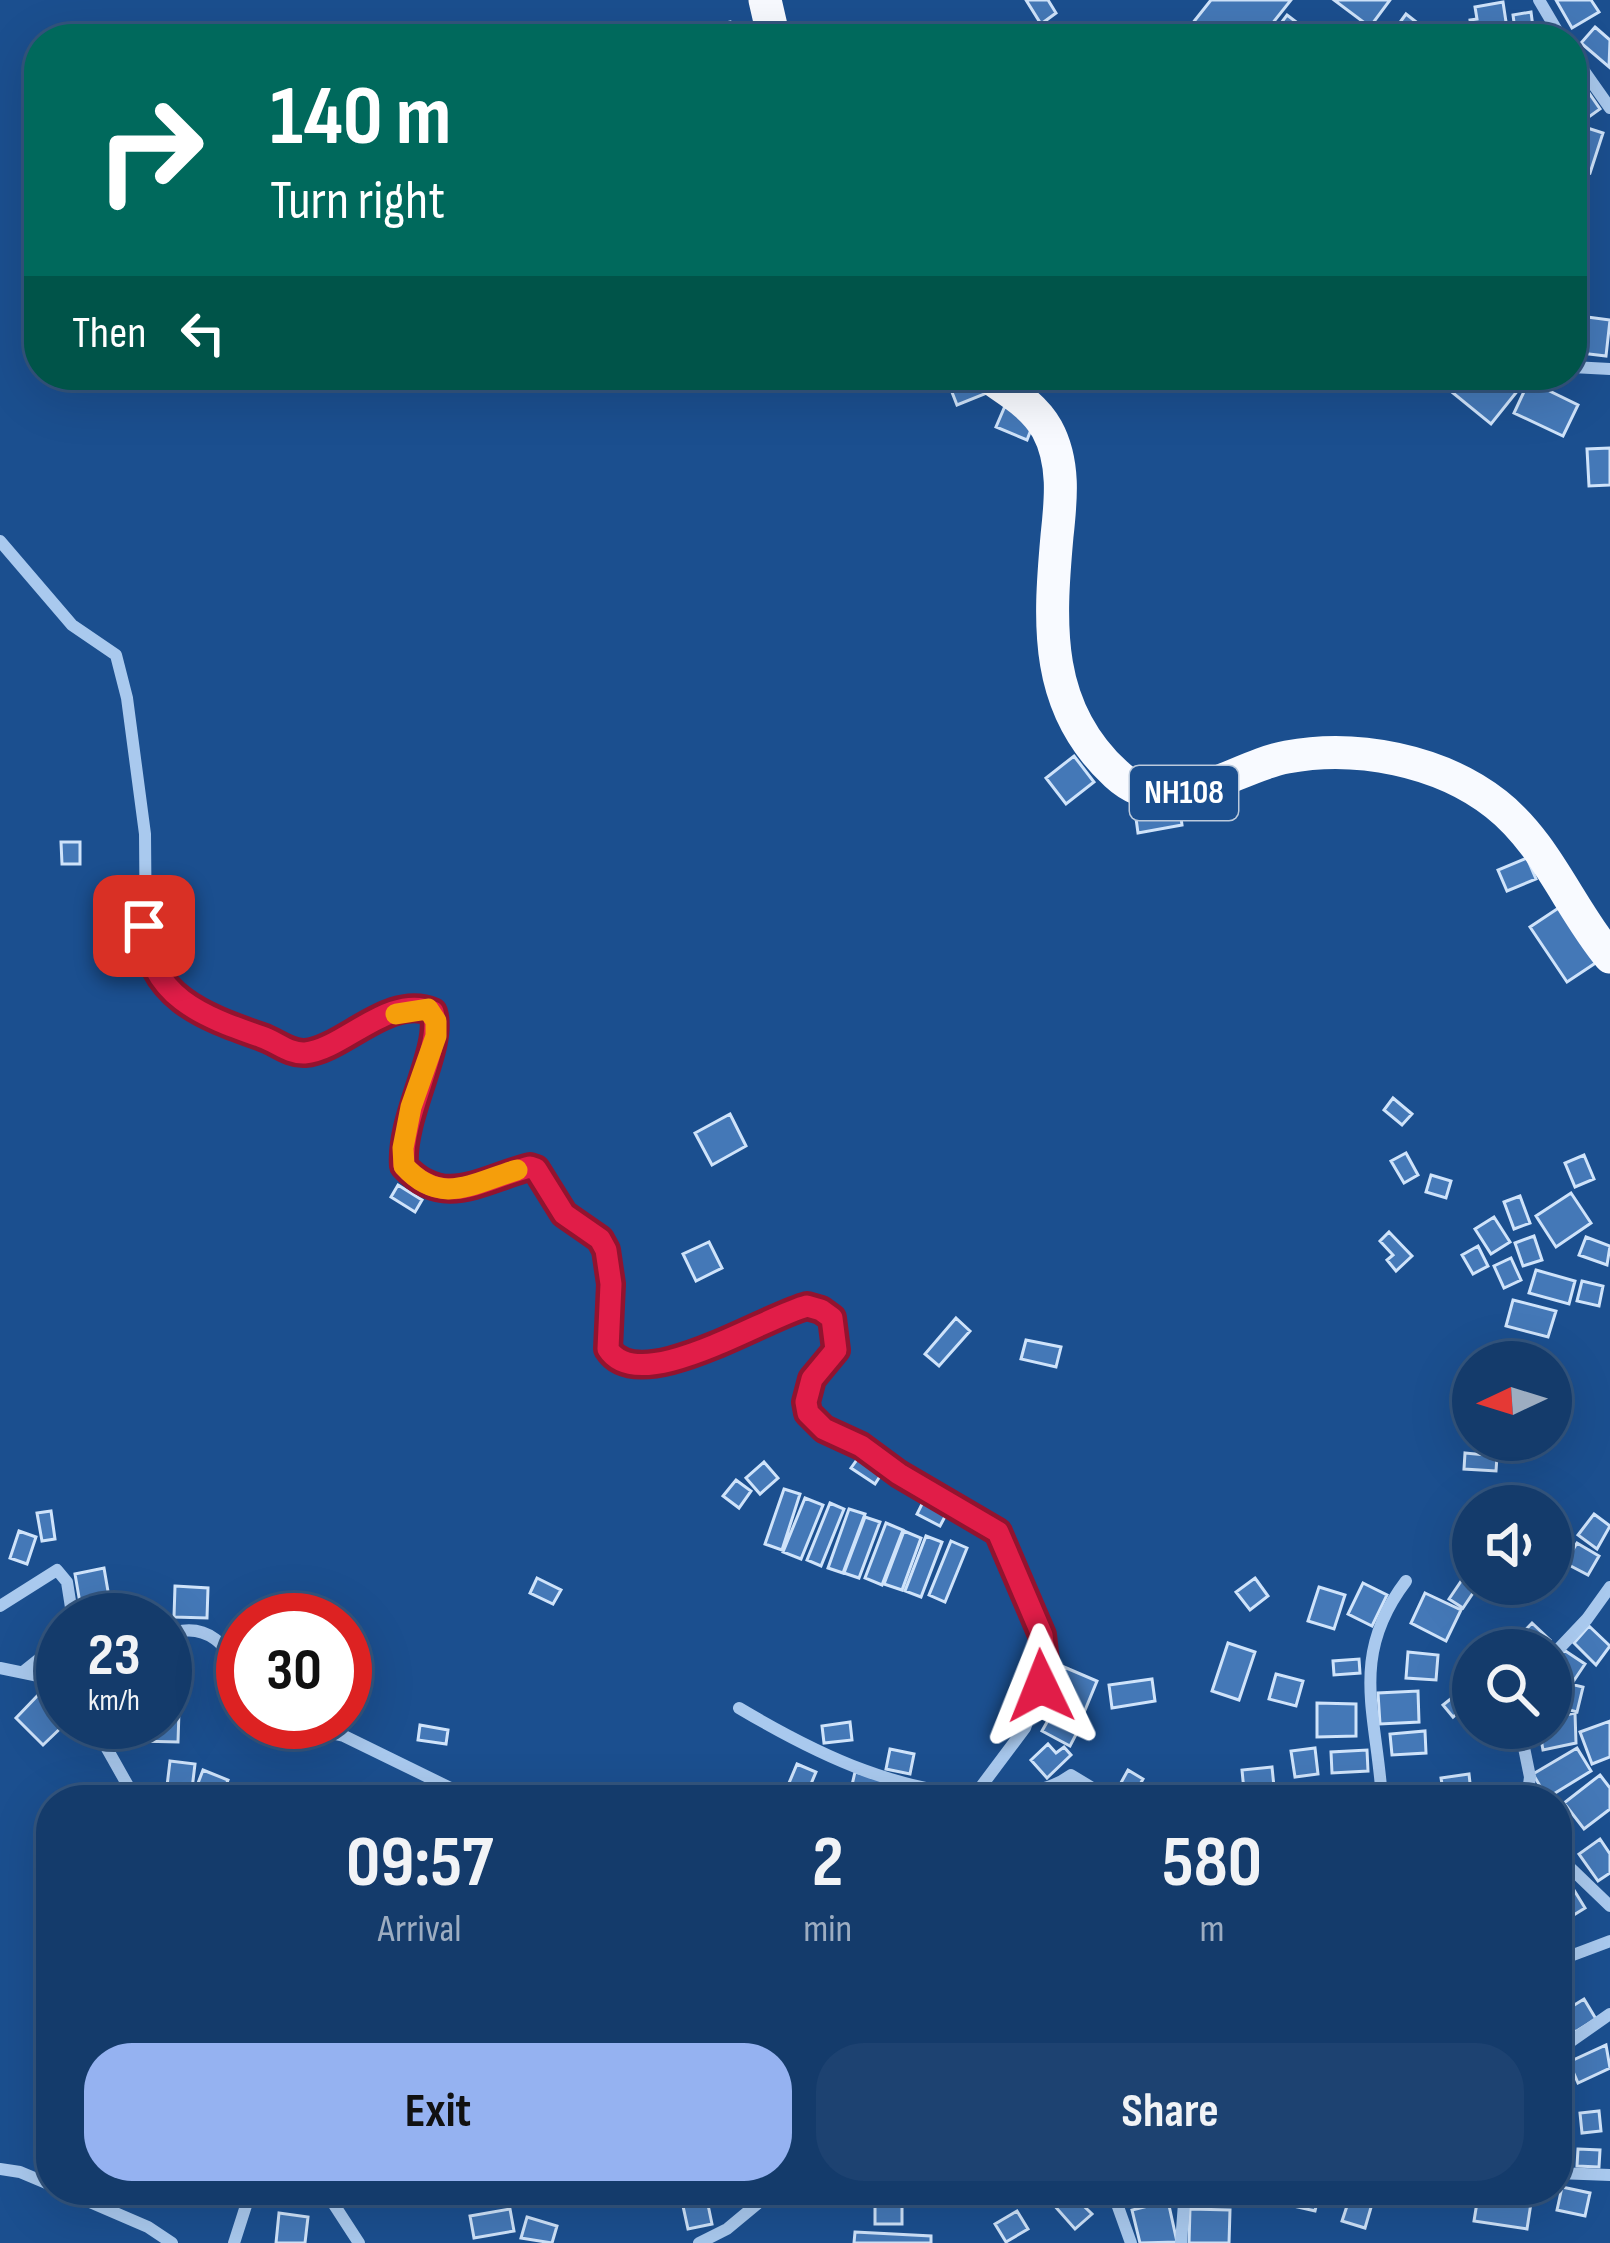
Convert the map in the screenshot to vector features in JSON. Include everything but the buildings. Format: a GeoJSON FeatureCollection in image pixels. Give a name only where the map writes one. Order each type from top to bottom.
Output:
{"type":"FeatureCollection","features":[{"type":"Feature","properties":{"kind":"highway","name":"NH108"},"geometry":{"type":"LineString","coordinates":[[1008,390],[1046,427],[1057,454],[1060,506],[1050,630],[1055,665],[1080,728],[1120,778],[1137,788],[1175,794],[1200,790],[1283,757],[1335,750],[1381,755],[1421,767],[1493,801],[1519,825],[1610,957]]}},
{"type":"Feature","properties":{"kind":"street"},"geometry":{"type":"LineString","coordinates":[[1587,75],[1610,108]]}},
{"type":"Feature","properties":{"kind":"street"},"geometry":{"type":"LineString","coordinates":[[0,541],[72,625],[116,655],[127,698],[145,834],[146,951],[158,979],[171,992],[221,1022],[299,1053],[327,1047],[367,1021],[428,1009],[436,1021],[436,1036],[411,1107],[404,1166],[427,1187],[444,1191],[536,1169],[564,1214],[600,1239],[606,1250],[611,1284],[608,1349],[623,1363],[662,1364],[797,1309],[821,1310],[832,1318],[836,1350],[812,1379],[806,1402],[816,1423],[998,1532],[1042,1635],[1046,1670],[1025,1728],[982,1785]]}},
{"type":"Feature","properties":{"kind":"street"},"geometry":{"type":"LineString","coordinates":[[0,1606],[57,1570],[69,1593]]}},
{"type":"Feature","properties":{"kind":"street"},"geometry":{"type":"LineString","coordinates":[[1380,1785],[1370,1695],[1371,1652],[1393,1599],[1406,1581]]}},
{"type":"Feature","properties":{"kind":"street"},"geometry":{"type":"LineString","coordinates":[[1572,1635],[1610,1587]]}},
{"type":"Feature","properties":{"kind":"street"},"geometry":{"type":"LineString","coordinates":[[23,1672],[36,1662]]}},
{"type":"Feature","properties":{"kind":"street"},"geometry":{"type":"LineString","coordinates":[[0,1668],[36,1675]]}},
{"type":"Feature","properties":{"kind":"street"},"geometry":{"type":"LineString","coordinates":[[739,1708],[793,1739],[909,1785]]}},
{"type":"Feature","properties":{"kind":"street"},"geometry":{"type":"LineString","coordinates":[[107,1749],[128,1785]]}},
{"type":"Feature","properties":{"kind":"street"},"geometry":{"type":"LineString","coordinates":[[371,1749],[444,1785]]}},
{"type":"Feature","properties":{"kind":"street"},"geometry":{"type":"LineString","coordinates":[[1524,1749],[1529,1785]]}},
{"type":"Feature","properties":{"kind":"street"},"geometry":{"type":"LineString","coordinates":[[1057,1785],[1071,1774],[1088,1785]]}},
{"type":"Feature","properties":{"kind":"street"},"geometry":{"type":"LineString","coordinates":[[1572,1869],[1610,1906]]}},
{"type":"Feature","properties":{"kind":"street"},"geometry":{"type":"LineString","coordinates":[[1572,1955],[1610,1941]]}},
{"type":"Feature","properties":{"kind":"street"},"geometry":{"type":"LineString","coordinates":[[1572,2041],[1610,2014]]}},
{"type":"Feature","properties":{"kind":"street"},"geometry":{"type":"LineString","coordinates":[[0,2169],[36,2179]]}},
{"type":"Feature","properties":{"kind":"street"},"geometry":{"type":"LineString","coordinates":[[1572,2174],[1610,2175]]}},
{"type":"Feature","properties":{"kind":"street"},"geometry":{"type":"LineString","coordinates":[[96,2205],[172,2243]]}},
{"type":"Feature","properties":{"kind":"street"},"geometry":{"type":"LineString","coordinates":[[234,2243],[246,2205]]}},
{"type":"Feature","properties":{"kind":"street"},"geometry":{"type":"LineString","coordinates":[[334,2205],[359,2243]]}},
{"type":"Feature","properties":{"kind":"street"},"geometry":{"type":"LineString","coordinates":[[700,2243],[728,2229],[756,2205]]}},
{"type":"Feature","properties":{"kind":"street"},"geometry":{"type":"LineString","coordinates":[[1117,2205],[1131,2243]]}},
{"type":"Feature","properties":{"kind":"street"},"geometry":{"type":"LineString","coordinates":[[1181,2243],[1184,2205]]}},
{"type":"Feature","properties":{"kind":"slow traffic"},"geometry":{"type":"LineString","coordinates":[[396,1014],[428,1009],[436,1021],[436,1036],[411,1107],[404,1166],[427,1187],[444,1191],[517,1170]]}},
{"type":"Feature","properties":{"kind":"route"},"geometry":{"type":"LineString","coordinates":[[144,926],[152,968],[171,992],[221,1022],[289,1051],[327,1047],[367,1021],[419,1008],[433,1012],[436,1036],[411,1107],[404,1166],[427,1187],[444,1191],[536,1169],[564,1214],[600,1239],[606,1250],[611,1284],[608,1349],[623,1363],[662,1364],[807,1306],[832,1318],[836,1350],[812,1379],[808,1413],[824,1429],[861,1446],[998,1532],[1047,1652],[1041,1686]]}}]}
